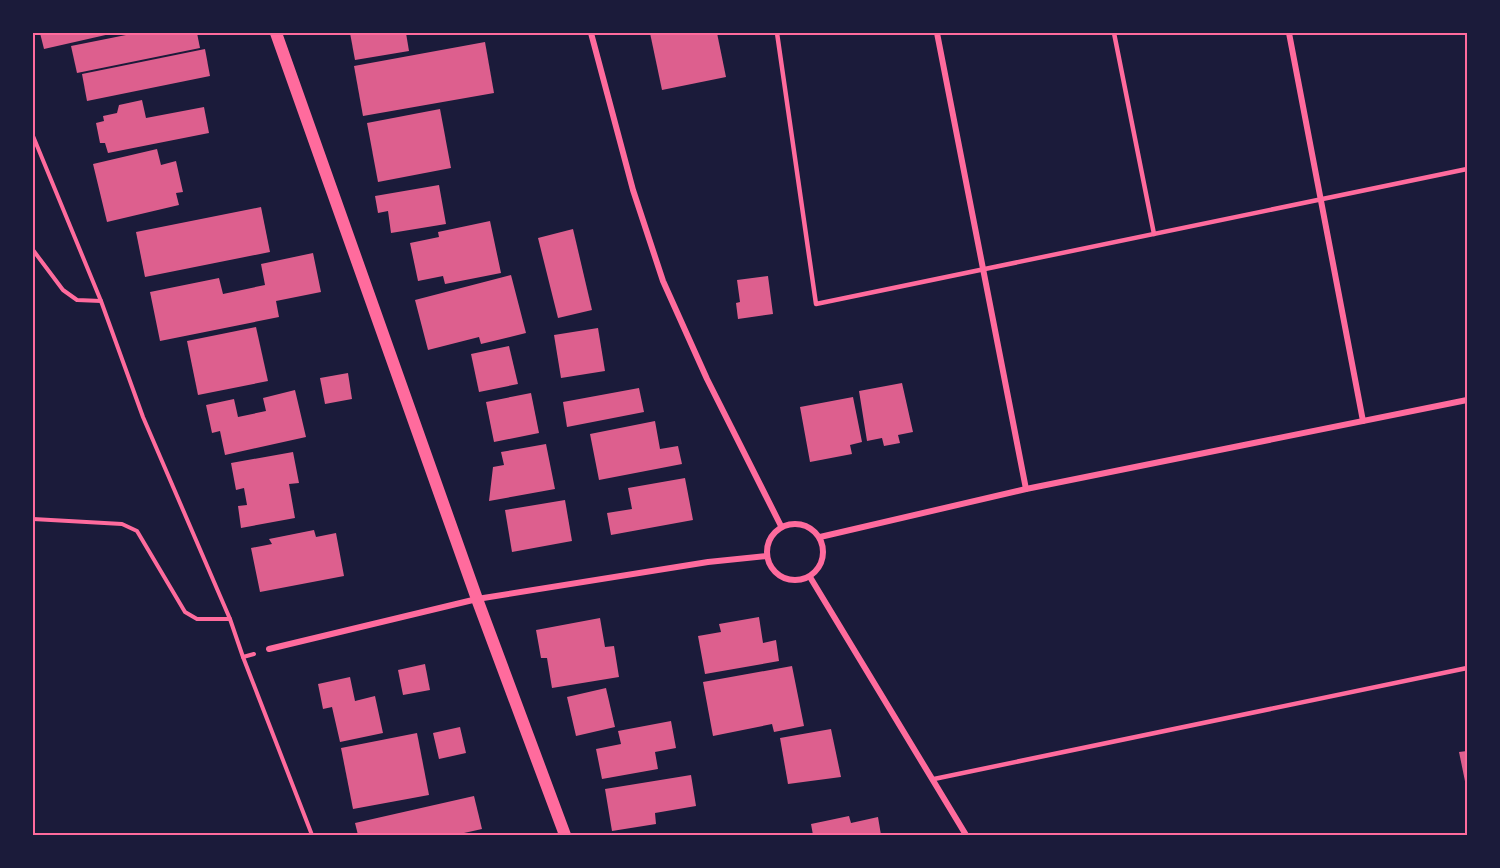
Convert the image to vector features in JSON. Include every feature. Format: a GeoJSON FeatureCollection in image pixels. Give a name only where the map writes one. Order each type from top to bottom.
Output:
{"type":"FeatureCollection","features":[{"type":"Feature","properties":{"kind":"main road"},"geometry":{"type":"LineString","coordinates":[[276,33],[477,599],[565,835]]}},
{"type":"Feature","properties":{"kind":"street"},"geometry":{"type":"LineString","coordinates":[[591,33],[633,190],[663,281],[707,379],[781,526]]}},
{"type":"Feature","properties":{"kind":"street"},"geometry":{"type":"LineString","coordinates":[[937,33],[1026,489]]}},
{"type":"Feature","properties":{"kind":"street"},"geometry":{"type":"LineString","coordinates":[[1289,33],[1364,421]]}},
{"type":"Feature","properties":{"kind":"street"},"geometry":{"type":"LineString","coordinates":[[820,537],[1026,489],[1467,400]]}},
{"type":"Feature","properties":{"kind":"street"},"geometry":{"type":"LineString","coordinates":[[796,523],[806,526],[820,537],[824,555],[822,564],[810,577],[785,579],[771,568],[767,556],[768,543],[781,526],[796,523]]}},
{"type":"Feature","properties":{"kind":"street"},"geometry":{"type":"LineString","coordinates":[[269,649],[477,599],[708,562],[767,556]]}},
{"type":"Feature","properties":{"kind":"street"},"geometry":{"type":"LineString","coordinates":[[810,577],[966,835]]}},
{"type":"Feature","properties":{"kind":"lane"},"geometry":{"type":"LineString","coordinates":[[777,33],[816,304],[1467,169]]}},
{"type":"Feature","properties":{"kind":"lane"},"geometry":{"type":"LineString","coordinates":[[1114,33],[1154,234]]}},
{"type":"Feature","properties":{"kind":"lane"},"geometry":{"type":"LineString","coordinates":[[934,779],[1467,668]]}},
{"type":"Feature","properties":{"kind":"path"},"geometry":{"type":"LineString","coordinates":[[33,136],[101,301],[143,417],[230,619],[312,835]]}},
{"type":"Feature","properties":{"kind":"path"},"geometry":{"type":"LineString","coordinates":[[33,250],[63,290],[77,300],[101,301]]}},
{"type":"Feature","properties":{"kind":"path"},"geometry":{"type":"LineString","coordinates":[[33,519],[122,524],[137,531],[185,612],[197,619],[230,619]]}},
{"type":"Feature","properties":{"kind":"path"},"geometry":{"type":"LineString","coordinates":[[243,657],[269,649]]}},
{"type":"Feature","properties":{"kind":"building"},"geometry":{"type":"Polygon","coordinates":[[[40,33],[110,33],[110,34],[44,49],[40,33]]]}},
{"type":"Feature","properties":{"kind":"building"},"geometry":{"type":"Polygon","coordinates":[[[136,33],[197,33],[200,48],[77,73],[71,46],[136,33]]]}},
{"type":"Feature","properties":{"kind":"building"},"geometry":{"type":"Polygon","coordinates":[[[350,33],[406,33],[409,51],[355,60],[350,33]]]}},
{"type":"Feature","properties":{"kind":"building"},"geometry":{"type":"Polygon","coordinates":[[[650,33],[717,33],[726,77],[662,90],[650,33]]]}},
{"type":"Feature","properties":{"kind":"building"},"geometry":{"type":"Polygon","coordinates":[[[485,42],[494,93],[363,116],[354,66],[485,42]]]}},
{"type":"Feature","properties":{"kind":"building"},"geometry":{"type":"Polygon","coordinates":[[[205,49],[210,76],[87,101],[82,74],[205,49]]]}},
{"type":"Feature","properties":{"kind":"building"},"geometry":{"type":"Polygon","coordinates":[[[142,100],[146,118],[204,107],[209,133],[108,153],[105,143],[100,143],[96,123],[104,121],[103,116],[117,113],[119,105],[142,100]]]}},
{"type":"Feature","properties":{"kind":"building"},"geometry":{"type":"Polygon","coordinates":[[[440,109],[451,168],[378,182],[367,123],[440,109]]]}},
{"type":"Feature","properties":{"kind":"building"},"geometry":{"type":"Polygon","coordinates":[[[157,149],[161,165],[176,161],[183,192],[176,193],[179,205],[107,222],[93,164],[157,149]]]}},
{"type":"Feature","properties":{"kind":"building"},"geometry":{"type":"Polygon","coordinates":[[[439,185],[446,224],[391,233],[388,211],[378,213],[375,196],[439,185]]]}},
{"type":"Feature","properties":{"kind":"building"},"geometry":{"type":"Polygon","coordinates":[[[261,207],[270,252],[145,277],[136,232],[261,207]]]}},
{"type":"Feature","properties":{"kind":"building"},"geometry":{"type":"Polygon","coordinates":[[[490,221],[501,273],[445,284],[443,276],[418,281],[410,243],[439,237],[438,232],[490,221]]]}},
{"type":"Feature","properties":{"kind":"building"},"geometry":{"type":"Polygon","coordinates":[[[573,229],[592,310],[558,318],[538,238],[573,229]]]}},
{"type":"Feature","properties":{"kind":"building"},"geometry":{"type":"Polygon","coordinates":[[[313,253],[321,292],[276,301],[279,317],[160,341],[150,292],[219,278],[223,294],[265,285],[261,264],[313,253]]]}},
{"type":"Feature","properties":{"kind":"building"},"geometry":{"type":"Polygon","coordinates":[[[511,275],[526,333],[481,344],[479,337],[428,350],[415,300],[511,275]]]}},
{"type":"Feature","properties":{"kind":"building"},"geometry":{"type":"Polygon","coordinates":[[[768,276],[773,314],[738,319],[736,303],[740,302],[737,280],[768,276]]]}},
{"type":"Feature","properties":{"kind":"building"},"geometry":{"type":"Polygon","coordinates":[[[256,327],[268,381],[198,395],[187,341],[256,327]]]}},
{"type":"Feature","properties":{"kind":"building"},"geometry":{"type":"Polygon","coordinates":[[[598,328],[605,371],[561,378],[554,335],[598,328]]]}},
{"type":"Feature","properties":{"kind":"building"},"geometry":{"type":"Polygon","coordinates":[[[509,346],[518,384],[479,392],[471,354],[509,346]]]}},
{"type":"Feature","properties":{"kind":"building"},"geometry":{"type":"Polygon","coordinates":[[[348,373],[352,399],[325,404],[320,378],[348,373]]]}},
{"type":"Feature","properties":{"kind":"building"},"geometry":{"type":"Polygon","coordinates":[[[902,383],[913,432],[898,435],[900,443],[884,446],[882,438],[867,441],[859,391],[902,383]]]}},
{"type":"Feature","properties":{"kind":"building"},"geometry":{"type":"Polygon","coordinates":[[[639,388],[644,412],[567,427],[563,402],[639,388]]]}},
{"type":"Feature","properties":{"kind":"building"},"geometry":{"type":"Polygon","coordinates":[[[295,390],[306,437],[225,455],[220,431],[212,433],[206,405],[234,399],[238,417],[266,411],[263,398],[295,390]]]}},
{"type":"Feature","properties":{"kind":"building"},"geometry":{"type":"Polygon","coordinates":[[[531,393],[539,433],[494,442],[486,402],[531,393]]]}},
{"type":"Feature","properties":{"kind":"building"},"geometry":{"type":"Polygon","coordinates":[[[853,397],[862,442],[850,445],[852,454],[810,462],[800,407],[853,397]]]}},
{"type":"Feature","properties":{"kind":"building"},"geometry":{"type":"Polygon","coordinates":[[[655,421],[660,449],[678,446],[682,464],[599,480],[590,434],[655,421]]]}},
{"type":"Feature","properties":{"kind":"building"},"geometry":{"type":"Polygon","coordinates":[[[546,444],[555,489],[489,501],[493,467],[504,465],[501,452],[546,444]]]}},
{"type":"Feature","properties":{"kind":"building"},"geometry":{"type":"Polygon","coordinates":[[[293,452],[299,483],[289,484],[295,518],[241,528],[238,506],[247,505],[244,488],[236,490],[231,463],[293,452]]]}},
{"type":"Feature","properties":{"kind":"building"},"geometry":{"type":"Polygon","coordinates":[[[685,478],[693,520],[611,535],[607,513],[632,509],[628,488],[685,478]]]}},
{"type":"Feature","properties":{"kind":"building"},"geometry":{"type":"Polygon","coordinates":[[[565,500],[572,541],[512,552],[505,510],[565,500]]]}},
{"type":"Feature","properties":{"kind":"building"},"geometry":{"type":"Polygon","coordinates":[[[314,530],[316,537],[336,533],[344,576],[260,592],[251,548],[272,544],[269,539],[314,530]]]}},
{"type":"Feature","properties":{"kind":"building"},"geometry":{"type":"Polygon","coordinates":[[[759,617],[763,643],[776,640],[779,661],[705,674],[698,636],[721,632],[719,624],[759,617]]]}},
{"type":"Feature","properties":{"kind":"building"},"geometry":{"type":"Polygon","coordinates":[[[600,618],[605,647],[614,646],[619,677],[552,688],[547,658],[541,658],[536,630],[600,618]]]}},
{"type":"Feature","properties":{"kind":"building"},"geometry":{"type":"Polygon","coordinates":[[[425,664],[430,690],[403,695],[398,670],[425,664]]]}},
{"type":"Feature","properties":{"kind":"building"},"geometry":{"type":"Polygon","coordinates":[[[792,666],[804,726],[774,732],[772,724],[713,736],[703,682],[792,666]]]}},
{"type":"Feature","properties":{"kind":"building"},"geometry":{"type":"Polygon","coordinates":[[[350,677],[355,701],[375,696],[383,733],[340,742],[332,707],[323,709],[318,684],[350,677]]]}},
{"type":"Feature","properties":{"kind":"building"},"geometry":{"type":"Polygon","coordinates":[[[606,688],[615,727],[576,736],[567,697],[606,688]]]}},
{"type":"Feature","properties":{"kind":"building"},"geometry":{"type":"Polygon","coordinates":[[[671,721],[676,748],[655,752],[658,769],[602,779],[596,749],[621,744],[618,731],[671,721]]]}},
{"type":"Feature","properties":{"kind":"building"},"geometry":{"type":"Polygon","coordinates":[[[460,727],[466,753],[439,759],[433,733],[460,727]]]}},
{"type":"Feature","properties":{"kind":"building"},"geometry":{"type":"Polygon","coordinates":[[[831,729],[841,777],[788,784],[780,738],[831,729]]]}},
{"type":"Feature","properties":{"kind":"building"},"geometry":{"type":"Polygon","coordinates":[[[417,733],[429,795],[353,809],[341,748],[417,733]]]}},
{"type":"Feature","properties":{"kind":"building"},"geometry":{"type":"Polygon","coordinates":[[[1467,751],[1467,786],[1466,786],[1459,752],[1467,751]]]}},
{"type":"Feature","properties":{"kind":"building"},"geometry":{"type":"Polygon","coordinates":[[[691,775],[696,806],[655,813],[656,824],[612,831],[605,789],[691,775]]]}},
{"type":"Feature","properties":{"kind":"building"},"geometry":{"type":"Polygon","coordinates":[[[474,796],[482,829],[455,835],[358,835],[355,823],[474,796]]]}},
{"type":"Feature","properties":{"kind":"building"},"geometry":{"type":"Polygon","coordinates":[[[849,816],[851,823],[878,817],[881,835],[813,835],[811,824],[849,816]]]}}]}
